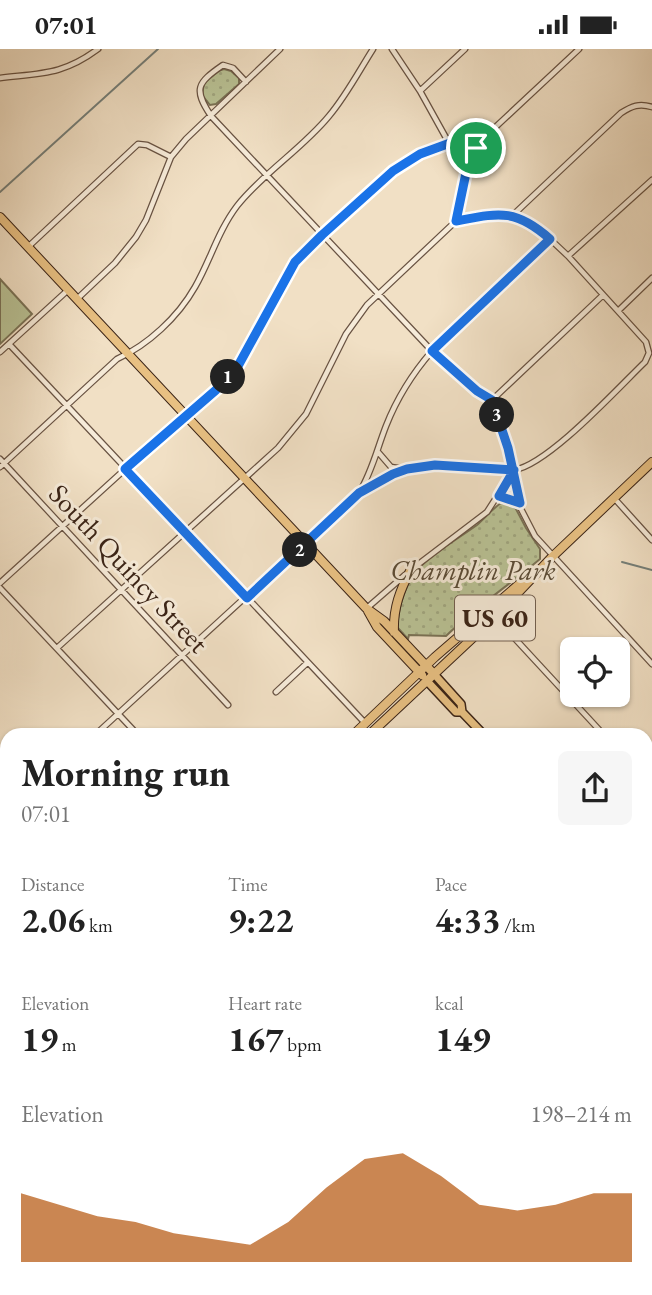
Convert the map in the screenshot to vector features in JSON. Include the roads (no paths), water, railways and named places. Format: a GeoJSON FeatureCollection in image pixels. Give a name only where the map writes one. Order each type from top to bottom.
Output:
{"type":"FeatureCollection","features":[{"type":"Feature","properties":{"kind":"highway"},"geometry":{"type":"LineString","coordinates":[[0,217],[366,608],[384,621],[422,669]]}},
{"type":"Feature","properties":{"kind":"highway","name":"US 60"},"geometry":{"type":"LineString","coordinates":[[552,557],[483,613],[422,669],[430,677],[495,617],[552,557],[652,462]]}},
{"type":"Feature","properties":{"kind":"highway"},"geometry":{"type":"LineString","coordinates":[[394,632],[395,605],[411,569]]}},
{"type":"Feature","properties":{"kind":"highway"},"geometry":{"type":"LineString","coordinates":[[366,608],[377,627],[422,669]]}},
{"type":"Feature","properties":{"kind":"highway"},"geometry":{"type":"LineString","coordinates":[[360,728],[422,669]]}},
{"type":"Feature","properties":{"kind":"highway"},"geometry":{"type":"LineString","coordinates":[[378,728],[430,677]]}},
{"type":"Feature","properties":{"kind":"main road","name":"US 60"},"geometry":{"type":"LineString","coordinates":[[430,677],[461,704],[462,712],[477,728]]}},
{"type":"Feature","properties":{"kind":"street"},"geometry":{"type":"LineString","coordinates":[[0,78],[57,72],[82,61],[98,49]]}},
{"type":"Feature","properties":{"kind":"street"},"geometry":{"type":"LineString","coordinates":[[77,300],[116,263],[136,237],[172,157],[280,49]]}},
{"type":"Feature","properties":{"kind":"street"},"geometry":{"type":"LineString","coordinates":[[1,463],[67,407],[117,359],[138,350],[181,307],[194,288],[221,231],[236,208],[330,116],[373,49]]}},
{"type":"Feature","properties":{"kind":"street"},"geometry":{"type":"LineString","coordinates":[[392,49],[420,91],[466,173]]}},
{"type":"Feature","properties":{"kind":"street"},"geometry":{"type":"LineString","coordinates":[[420,91],[466,49]]}},
{"type":"Feature","properties":{"kind":"street"},"geometry":{"type":"LineString","coordinates":[[565,62],[570,49]]}},
{"type":"Feature","properties":{"kind":"street"},"geometry":{"type":"LineString","coordinates":[[456,221],[466,173],[476,148],[579,49]]}},
{"type":"Feature","properties":{"kind":"street"},"geometry":{"type":"LineString","coordinates":[[246,82],[233,68],[223,65],[204,79],[199,88],[201,101],[211,116],[376,295],[432,351],[477,391],[492,400],[514,470],[520,503],[534,536],[652,664]]}},
{"type":"Feature","properties":{"kind":"street"},"geometry":{"type":"LineString","coordinates":[[513,215],[621,113],[632,106],[644,104],[652,107]]}},
{"type":"Feature","properties":{"kind":"street"},"geometry":{"type":"LineString","coordinates":[[132,728],[0,585],[125,469],[216,390],[238,366],[295,262],[322,235],[393,171],[420,154],[450,143],[487,135]]}},
{"type":"Feature","properties":{"kind":"street"},"geometry":{"type":"LineString","coordinates":[[28,247],[138,144],[147,145],[172,157]]}},
{"type":"Feature","properties":{"kind":"street"},"geometry":{"type":"LineString","coordinates":[[568,256],[652,180]]}},
{"type":"Feature","properties":{"kind":"street"},"geometry":{"type":"LineString","coordinates":[[57,648],[297,428],[326,377],[346,334],[376,295],[456,221],[488,215],[513,215],[535,225],[568,256],[646,342],[649,353],[645,362],[560,442],[527,465],[514,470],[448,465],[407,469],[391,467],[378,451]]}},
{"type":"Feature","properties":{"kind":"street"},"geometry":{"type":"LineString","coordinates":[[103,728],[359,493],[370,474],[396,404],[418,367],[550,239]]}},
{"type":"Feature","properties":{"kind":"street"},"geometry":{"type":"LineString","coordinates":[[618,311],[652,278]]}},
{"type":"Feature","properties":{"kind":"street"},"geometry":{"type":"LineString","coordinates":[[0,352],[68,290]]}},
{"type":"Feature","properties":{"kind":"street"},"geometry":{"type":"LineString","coordinates":[[492,400],[603,295]]}},
{"type":"Feature","properties":{"kind":"street"},"geometry":{"type":"LineString","coordinates":[[9,344],[365,723]]}},
{"type":"Feature","properties":{"kind":"street","name":"South Quincy Street"},"geometry":{"type":"LineString","coordinates":[[1,463],[63,526],[228,705]]}},
{"type":"Feature","properties":{"kind":"street"},"geometry":{"type":"LineString","coordinates":[[359,493],[407,469]]}},
{"type":"Feature","properties":{"kind":"street"},"geometry":{"type":"LineString","coordinates":[[366,608],[429,554],[487,512],[514,470]]}},
{"type":"Feature","properties":{"kind":"street"},"geometry":{"type":"LineString","coordinates":[[499,496],[520,503]]}},
{"type":"Feature","properties":{"kind":"street"},"geometry":{"type":"LineString","coordinates":[[614,498],[652,540]]}},
{"type":"Feature","properties":{"kind":"street"},"geometry":{"type":"LineString","coordinates":[[495,617],[598,728]]}},
{"type":"Feature","properties":{"kind":"street"},"geometry":{"type":"LineString","coordinates":[[276,692],[307,663]]}},
{"type":"Feature","properties":{"kind":"waterway"},"geometry":{"type":"LineString","coordinates":[[0,192],[158,49]]}},
{"type":"Feature","properties":{"kind":"waterway"},"geometry":{"type":"LineString","coordinates":[[622,562],[652,570]]}},
{"type":"Feature","properties":{"kind":"park label","name":"Champlin Park"},"geometry":{"type":"Point","coordinates":[473,570]}}]}
